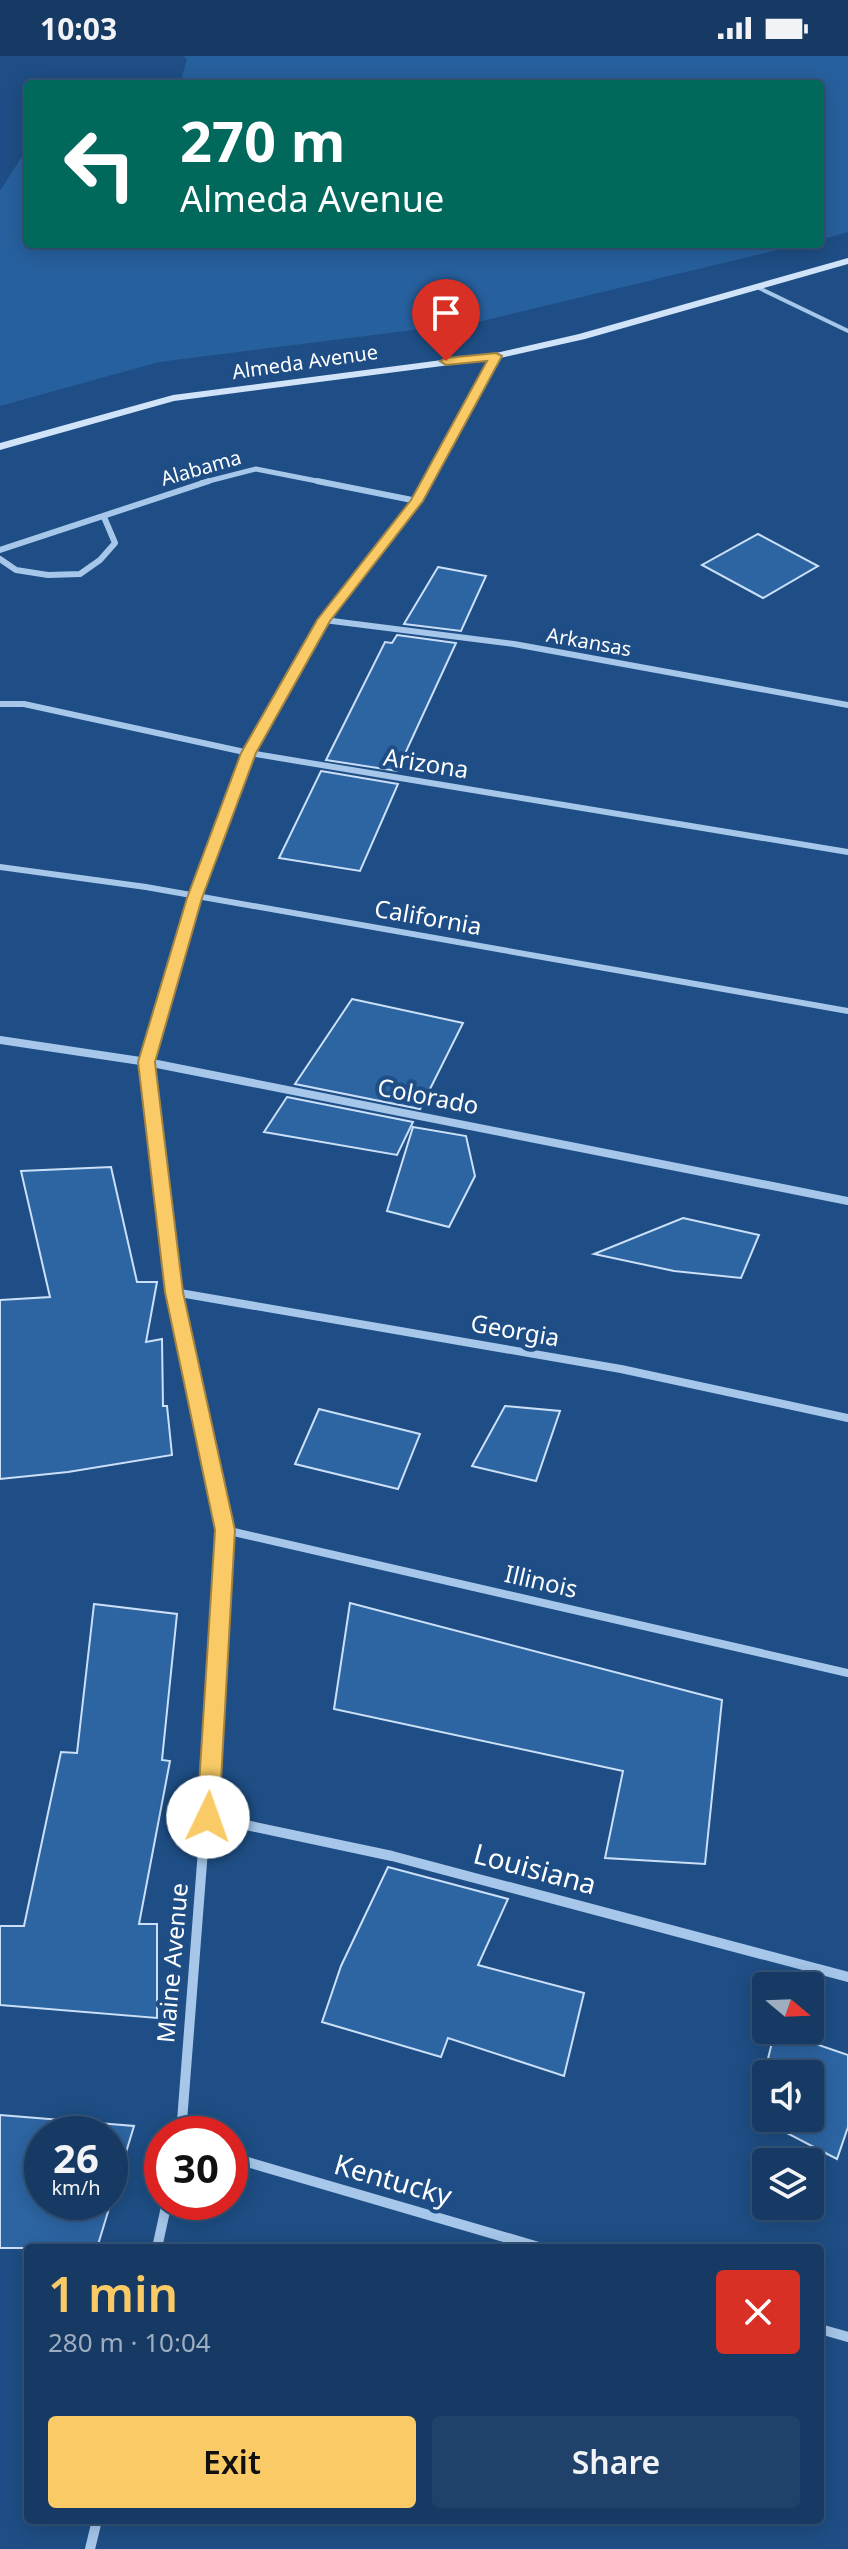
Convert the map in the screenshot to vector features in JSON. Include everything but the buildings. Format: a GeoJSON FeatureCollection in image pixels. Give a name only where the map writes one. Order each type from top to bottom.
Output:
{"type":"FeatureCollection","features":[{"type":"Feature","properties":{"kind":"main road","name":"Almeda Avenue"},"geometry":{"type":"LineString","coordinates":[[0,447],[173,398],[496,356],[581,337],[848,261]]}},
{"type":"Feature","properties":{"kind":"street","name":"Maine Avenue"},"geometry":{"type":"LineString","coordinates":[[183,2116],[208,1817],[225,1530],[174,1292],[147,1062],[195,898],[249,753],[324,620],[417,501],[496,356]]}},
{"type":"Feature","properties":{"kind":"street","name":"Alabama"},"geometry":{"type":"LineString","coordinates":[[0,550],[190,486],[256,469],[417,501]]}},
{"type":"Feature","properties":{"kind":"street"},"geometry":{"type":"LineString","coordinates":[[0,559],[16,570],[48,575],[80,574],[100,560],[115,543],[104,517]]}},
{"type":"Feature","properties":{"kind":"street","name":"Arkansas"},"geometry":{"type":"LineString","coordinates":[[324,620],[514,644],[848,705]]}},
{"type":"Feature","properties":{"kind":"street","name":"Arizona"},"geometry":{"type":"LineString","coordinates":[[0,704],[24,704],[249,753],[848,852]]}},
{"type":"Feature","properties":{"kind":"street","name":"California"},"geometry":{"type":"LineString","coordinates":[[0,867],[146,887],[848,1011]]}},
{"type":"Feature","properties":{"kind":"street","name":"Colorado"},"geometry":{"type":"LineString","coordinates":[[0,1040],[147,1062],[848,1201]]}},
{"type":"Feature","properties":{"kind":"street","name":"Georgia"},"geometry":{"type":"LineString","coordinates":[[174,1292],[621,1369],[848,1418]]}},
{"type":"Feature","properties":{"kind":"street","name":"Illinois"},"geometry":{"type":"LineString","coordinates":[[225,1530],[848,1673]]}},
{"type":"Feature","properties":{"kind":"street","name":"Louisiana"},"geometry":{"type":"LineString","coordinates":[[208,1817],[392,1856],[848,1977]]}},
{"type":"Feature","properties":{"kind":"street","name":"Kentucky"},"geometry":{"type":"LineString","coordinates":[[248,2162],[528,2244]]}},
{"type":"Feature","properties":{"kind":"street"},"geometry":{"type":"LineString","coordinates":[[158,2244],[163,2220]]}},
{"type":"Feature","properties":{"kind":"street"},"geometry":{"type":"LineString","coordinates":[[824,2330],[848,2337]]}},
{"type":"Feature","properties":{"kind":"street"},"geometry":{"type":"LineString","coordinates":[[90,2549],[96,2524]]}},
{"type":"Feature","properties":{"kind":"lane"},"geometry":{"type":"LineString","coordinates":[[757,287],[848,331]]}},
{"type":"Feature","properties":{"kind":"shaded area"},"geometry":{"type":"Polygon","coordinates":[[[183,56],[848,56],[848,232],[824,239],[824,80],[181,80],[187,59],[183,56]]]}},
{"type":"Feature","properties":{"kind":"shaded area"},"geometry":{"type":"Polygon","coordinates":[[[24,153],[24,248],[785,248],[478,322],[159,362],[0,406],[0,191],[24,153]]]}},
{"type":"Feature","properties":{"kind":"route"},"geometry":{"type":"LineString","coordinates":[[208,1817],[225,1530],[174,1292],[147,1062],[195,898],[249,753],[324,620],[417,501],[496,356],[446,361]]}}]}
